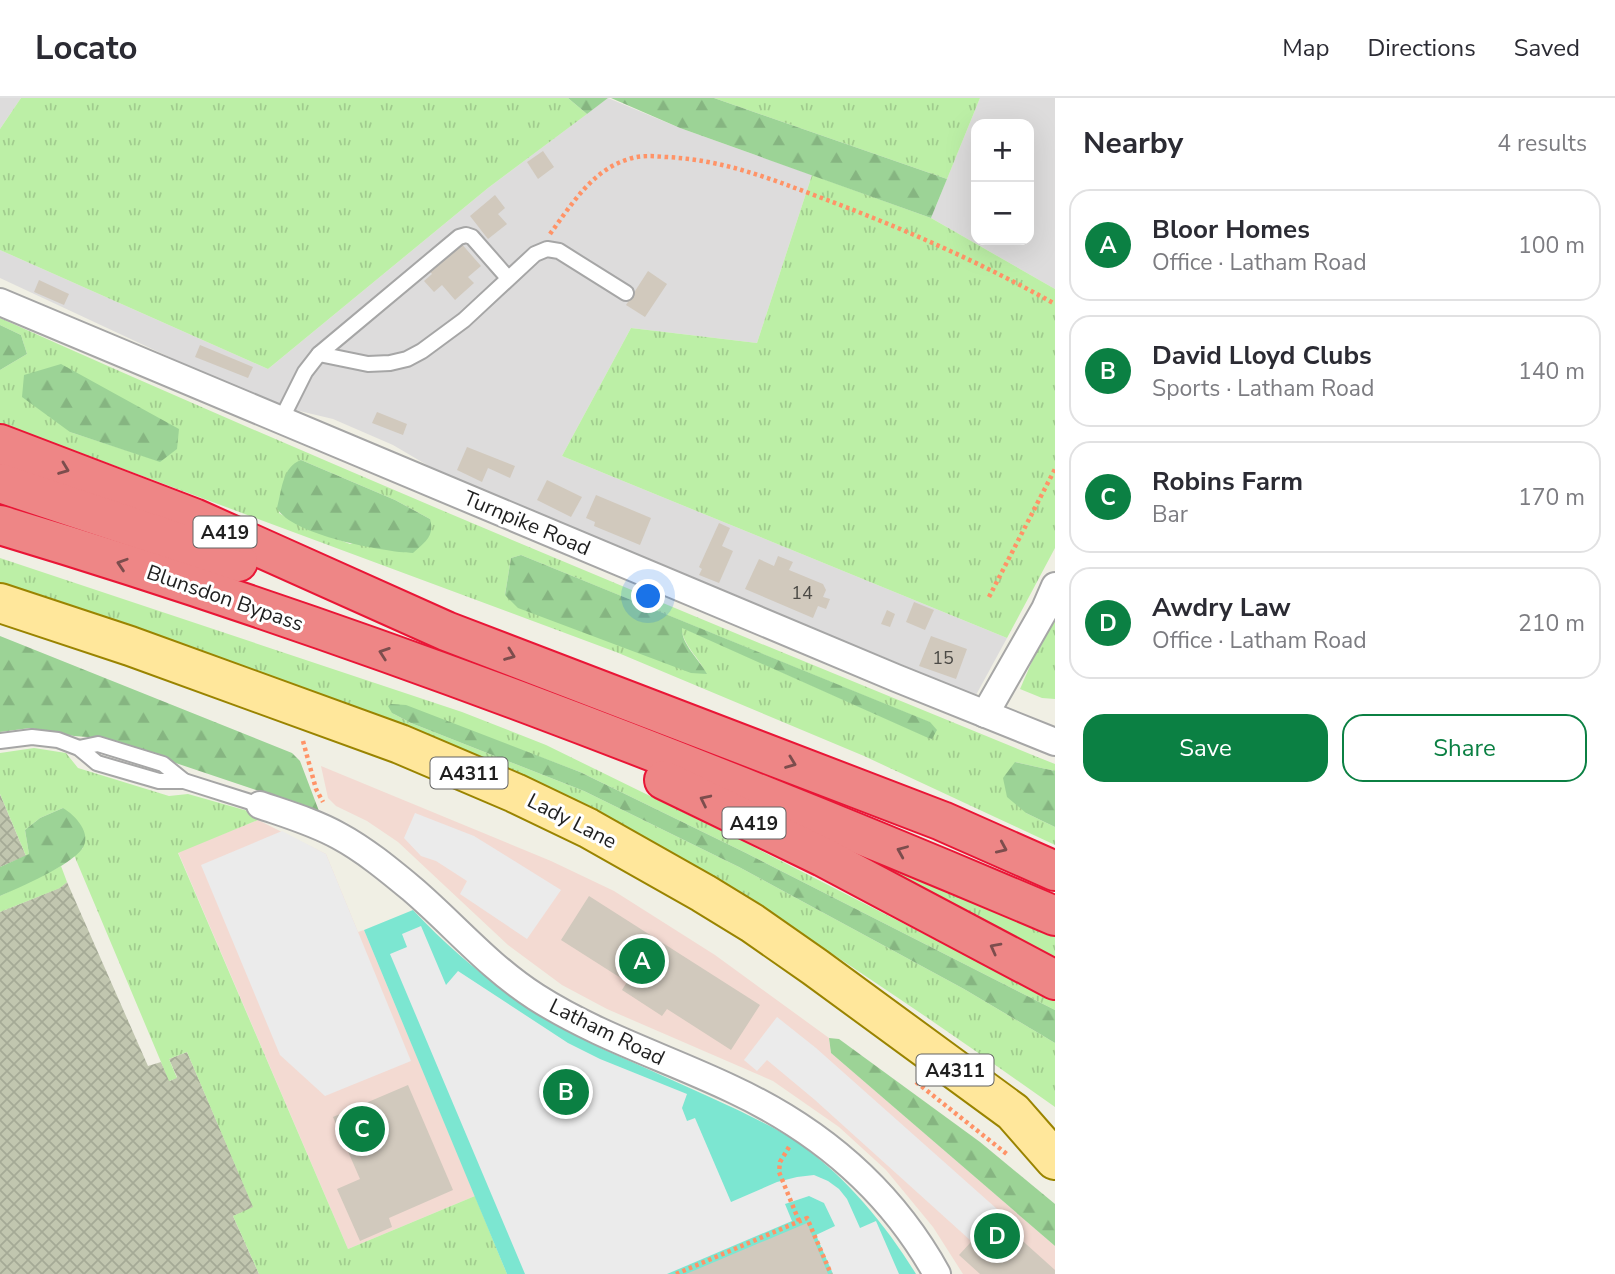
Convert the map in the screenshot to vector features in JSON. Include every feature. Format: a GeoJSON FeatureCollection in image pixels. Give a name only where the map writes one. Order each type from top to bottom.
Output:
{"type":"FeatureCollection","features":[{"type":"Feature","properties":{"kind":"highway","name":"A419"},"geometry":{"type":"LineString","coordinates":[[0,444],[194,518],[446,631],[942,821],[1055,871]]}},
{"type":"Feature","properties":{"kind":"highway","name":"Blunsdon Bypass"},"geometry":{"type":"LineString","coordinates":[[0,482],[446,631]]}},
{"type":"Feature","properties":{"kind":"highway","name":"Blunsdon Bypass"},"geometry":{"type":"LineString","coordinates":[[0,525],[232,600],[448,675]]}},
{"type":"Feature","properties":{"kind":"highway","name":"A419"},"geometry":{"type":"LineString","coordinates":[[448,675],[778,800],[1055,916]]}},
{"type":"Feature","properties":{"kind":"highway","name":"A419"},"geometry":{"type":"LineString","coordinates":[[448,675],[823,857],[1055,980]]}},
{"type":"Feature","properties":{"kind":"main road","name":"Lady Lane"},"geometry":{"type":"LineString","coordinates":[[0,603],[130,646],[360,729],[515,793],[577,823],[670,873],[752,923],[1013,1112],[1055,1160]]}},
{"type":"Feature","properties":{"kind":"main road","name":"Lady Lane"},"geometry":{"type":"LineString","coordinates":[[1013,1112],[1055,1128]]}},
{"type":"Feature","properties":{"kind":"street","name":"Turnpike Road"},"geometry":{"type":"LineString","coordinates":[[0,302],[1055,742]]}},
{"type":"Feature","properties":{"kind":"street"},"geometry":{"type":"LineString","coordinates":[[985,714],[1045,609],[1055,586]]}},
{"type":"Feature","properties":{"kind":"street","name":"Latham Road"},"geometry":{"type":"LineString","coordinates":[[260,805],[339,836],[369,855],[415,891],[495,966],[535,996],[602,1033],[732,1088],[803,1126],[839,1154],[872,1186],[916,1240],[937,1274]]}},
{"type":"Feature","properties":{"kind":"lane"},"geometry":{"type":"LineString","coordinates":[[281,420],[305,372],[319,354],[459,237],[472,237],[508,278]]}},
{"type":"Feature","properties":{"kind":"lane"},"geometry":{"type":"LineString","coordinates":[[319,354],[368,364],[407,359],[464,320],[535,254],[547,249],[559,251],[626,293]]}},
{"type":"Feature","properties":{"kind":"lane"},"geometry":{"type":"LineString","coordinates":[[0,741],[32,737],[58,740],[79,748],[97,763],[159,781],[184,781],[260,805]]}},
{"type":"Feature","properties":{"kind":"path"},"geometry":{"type":"LineString","coordinates":[[535,254],[584,189],[604,169],[642,156],[683,158],[743,169],[857,211],[974,262],[1055,304]]}},
{"type":"Feature","properties":{"kind":"path"},"geometry":{"type":"LineString","coordinates":[[989,597],[1055,469]]}},
{"type":"Feature","properties":{"kind":"path"},"geometry":{"type":"LineString","coordinates":[[309,737],[299,734],[316,789],[328,809]]}},
{"type":"Feature","properties":{"kind":"path"},"geometry":{"type":"LineString","coordinates":[[907,1074],[1013,1159]]}},
{"type":"Feature","properties":{"kind":"path"},"geometry":{"type":"LineString","coordinates":[[799,1222],[779,1172],[780,1162],[803,1126]]}},
{"type":"Feature","properties":{"kind":"path"},"geometry":{"type":"LineString","coordinates":[[676,1274],[807,1218],[831,1274]]}},
{"type":"Feature","properties":{"kind":"shaded area"},"geometry":{"type":"Polygon","coordinates":[[[0,98],[21,98],[0,129],[0,98]]]}},
{"type":"Feature","properties":{"kind":"shaded area"},"geometry":{"type":"Polygon","coordinates":[[[608,98],[680,128],[812,175],[757,343],[631,328],[562,456],[1007,638],[976,695],[456,482],[393,445],[333,419],[270,404],[0,278],[0,250],[268,369],[488,188],[608,98]]]}},
{"type":"Feature","properties":{"kind":"shaded area"},"geometry":{"type":"Polygon","coordinates":[[[980,98],[1055,98],[1055,289],[978,245],[1034,245],[1034,119],[971,119],[980,98]]]}},
{"type":"Feature","properties":{"kind":"shaded area"},"geometry":{"type":"Polygon","coordinates":[[[971,120],[971,182],[971,241],[931,218],[971,120]]]}},
{"type":"Feature","properties":{"kind":"shaded area"},"geometry":{"type":"Polygon","coordinates":[[[321,766],[551,861],[614,891],[715,955],[829,1038],[831,1053],[1055,1246],[1055,1274],[963,1274],[933,1227],[886,1170],[839,1127],[773,1081],[607,1009],[562,985],[508,945],[398,842],[367,821],[336,806],[328,798],[321,766]]]}},
{"type":"Feature","properties":{"kind":"shaded area"},"geometry":{"type":"Polygon","coordinates":[[[0,794],[26,856],[0,867],[0,794]]]}},
{"type":"Feature","properties":{"kind":"shaded area"},"geometry":{"type":"Polygon","coordinates":[[[415,813],[474,836],[561,890],[527,939],[460,894],[467,881],[436,861],[421,856],[404,838],[415,813]]]}},
{"type":"Feature","properties":{"kind":"shaded area"},"geometry":{"type":"Polygon","coordinates":[[[258,820],[326,854],[358,932],[364,930],[475,1196],[348,1249],[178,852],[258,820]]]}},
{"type":"Feature","properties":{"kind":"shaded area"},"geometry":{"type":"Polygon","coordinates":[[[282,831],[326,854],[411,1061],[325,1096],[280,1055],[201,865],[282,831]]]}},
{"type":"Feature","properties":{"kind":"shaded area"},"geometry":{"type":"Polygon","coordinates":[[[67,882],[148,1066],[161,1062],[170,1081],[177,1077],[169,1059],[187,1052],[254,1208],[233,1216],[259,1274],[0,1274],[0,912],[59,888],[67,882]]]}},
{"type":"Feature","properties":{"kind":"shaded area"},"geometry":{"type":"Polygon","coordinates":[[[413,910],[478,971],[552,1022],[605,1050],[740,1111],[800,1144],[834,1172],[864,1203],[916,1274],[507,1274],[364,930],[413,910]]]}},
{"type":"Feature","properties":{"kind":"shaded area"},"geometry":{"type":"Polygon","coordinates":[[[421,926],[446,985],[458,971],[568,1043],[600,1059],[687,1094],[682,1108],[687,1121],[695,1118],[731,1202],[777,1182],[797,1177],[814,1175],[828,1181],[847,1199],[860,1228],[876,1221],[899,1274],[833,1274],[816,1235],[835,1226],[824,1203],[809,1196],[785,1204],[792,1221],[667,1274],[525,1274],[390,954],[407,947],[402,934],[421,926]]]}},
{"type":"Feature","properties":{"kind":"shaded area"},"geometry":{"type":"Polygon","coordinates":[[[777,1017],[816,1048],[997,1209],[970,1240],[767,1060],[757,1071],[744,1060],[777,1017]]]}},
{"type":"Feature","properties":{"kind":"green space"},"geometry":{"type":"Polygon","coordinates":[[[21,98],[568,98],[587,114],[488,188],[268,369],[0,250],[0,129],[21,98]]]}},
{"type":"Feature","properties":{"kind":"green space"},"geometry":{"type":"Polygon","coordinates":[[[568,98],[608,98],[587,114],[568,98]]]}},
{"type":"Feature","properties":{"kind":"green space"},"geometry":{"type":"Polygon","coordinates":[[[611,98],[714,98],[947,179],[931,218],[680,128],[611,98]]]}},
{"type":"Feature","properties":{"kind":"green space"},"geometry":{"type":"Polygon","coordinates":[[[714,98],[980,98],[947,179],[714,98]]]}},
{"type":"Feature","properties":{"kind":"green space"},"geometry":{"type":"Polygon","coordinates":[[[812,175],[931,218],[971,241],[971,245],[978,245],[1055,289],[1055,548],[1007,638],[562,456],[631,328],[757,343],[812,175]]]}},
{"type":"Feature","properties":{"kind":"green space"},"geometry":{"type":"Polygon","coordinates":[[[0,318],[525,546],[1055,764],[1055,771],[1015,762],[1026,813],[1055,827],[1055,845],[864,756],[616,652],[0,423],[0,370],[27,354],[21,335],[0,325],[0,318]],[[70,432],[159,461],[177,448],[70,432]],[[301,460],[279,513],[294,522],[350,544],[430,519],[395,500],[301,460]],[[521,555],[511,558],[505,595],[706,674],[685,640],[681,627],[932,739],[929,722],[521,555]]]}},
{"type":"Feature","properties":{"kind":"green space"},"geometry":{"type":"Polygon","coordinates":[[[0,325],[21,335],[27,354],[0,370],[0,325]]]}},
{"type":"Feature","properties":{"kind":"green space"},"geometry":{"type":"Polygon","coordinates":[[[61,364],[179,429],[177,449],[160,462],[70,432],[22,397],[24,375],[61,364]]]}},
{"type":"Feature","properties":{"kind":"green space"},"geometry":{"type":"Polygon","coordinates":[[[301,460],[395,500],[430,519],[431,530],[428,538],[413,553],[381,549],[319,534],[286,518],[277,508],[282,487],[290,468],[301,460]]]}},
{"type":"Feature","properties":{"kind":"green space"},"geometry":{"type":"Polygon","coordinates":[[[521,555],[930,722],[937,730],[932,739],[926,737],[682,628],[687,646],[707,674],[691,673],[518,608],[505,595],[511,558],[521,555]]]}},
{"type":"Feature","properties":{"kind":"green space"},"geometry":{"type":"Polygon","coordinates":[[[0,558],[462,712],[546,745],[748,844],[1055,1001],[1055,1010],[580,772],[495,740],[392,713],[411,723],[584,791],[739,867],[964,989],[1055,1043],[1055,1107],[849,965],[722,884],[0,587],[0,558]]]}},
{"type":"Feature","properties":{"kind":"green space"},"geometry":{"type":"Polygon","coordinates":[[[1052,615],[1055,619],[1055,699],[1042,698],[1020,689],[1052,615]]]}},
{"type":"Feature","properties":{"kind":"green space"},"geometry":{"type":"Polygon","coordinates":[[[0,636],[292,753],[300,761],[319,811],[101,738],[30,728],[0,732],[0,636]]]}},
{"type":"Feature","properties":{"kind":"green space"},"geometry":{"type":"Polygon","coordinates":[[[406,705],[580,772],[1055,1010],[1055,1043],[964,989],[739,867],[584,791],[411,723],[392,713],[388,706],[406,705]]]}},
{"type":"Feature","properties":{"kind":"green space"},"geometry":{"type":"Polygon","coordinates":[[[34,748],[66,753],[78,768],[169,796],[188,794],[255,813],[258,820],[178,853],[348,1249],[475,1196],[507,1274],[259,1274],[233,1216],[253,1207],[187,1052],[169,1059],[177,1078],[169,1081],[74,855],[83,848],[63,808],[40,818],[25,830],[29,854],[26,856],[0,794],[0,753],[34,748]]]}},
{"type":"Feature","properties":{"kind":"green space"},"geometry":{"type":"Polygon","coordinates":[[[1015,762],[1055,771],[1055,827],[1026,813],[1007,797],[1003,778],[1015,762]]]}},
{"type":"Feature","properties":{"kind":"green space"},"geometry":{"type":"Polygon","coordinates":[[[63,808],[73,815],[84,831],[85,843],[82,849],[56,869],[0,896],[0,867],[29,854],[25,830],[40,818],[63,808]]]}},
{"type":"Feature","properties":{"kind":"green space"},"geometry":{"type":"Polygon","coordinates":[[[893,865],[1055,934],[1055,966],[887,874],[888,868],[893,865]]]}},
{"type":"Feature","properties":{"kind":"green space"},"geometry":{"type":"Polygon","coordinates":[[[61,866],[67,882],[60,888],[0,912],[0,896],[61,866]]]}},
{"type":"Feature","properties":{"kind":"green space"},"geometry":{"type":"Polygon","coordinates":[[[829,1038],[839,1039],[980,1142],[1055,1204],[1055,1246],[831,1053],[829,1038]]]}},
{"type":"Feature","properties":{"kind":"building"},"geometry":{"type":"Polygon","coordinates":[[[543,151],[554,167],[538,179],[527,162],[543,151]]]}},
{"type":"Feature","properties":{"kind":"building"},"geometry":{"type":"Polygon","coordinates":[[[495,195],[505,208],[498,214],[507,224],[488,239],[470,216],[495,195]]]}},
{"type":"Feature","properties":{"kind":"building"},"geometry":{"type":"Polygon","coordinates":[[[460,242],[481,266],[468,277],[474,283],[455,300],[442,285],[434,292],[424,281],[432,274],[429,270],[460,242]]]}},
{"type":"Feature","properties":{"kind":"building"},"geometry":{"type":"Polygon","coordinates":[[[648,271],[667,284],[645,317],[626,305],[648,271]]]}},
{"type":"Feature","properties":{"kind":"building"},"geometry":{"type":"Polygon","coordinates":[[[39,280],[69,294],[64,305],[34,292],[39,280]]]}},
{"type":"Feature","properties":{"kind":"building"},"geometry":{"type":"Polygon","coordinates":[[[200,345],[253,367],[248,378],[195,357],[200,345]]]}},
{"type":"Feature","properties":{"kind":"building"},"geometry":{"type":"Polygon","coordinates":[[[377,412],[407,424],[403,435],[372,423],[377,412]]]}},
{"type":"Feature","properties":{"kind":"building"},"geometry":{"type":"Polygon","coordinates":[[[467,447],[515,466],[510,478],[488,468],[482,482],[457,470],[467,447]]]}},
{"type":"Feature","properties":{"kind":"building"},"geometry":{"type":"Polygon","coordinates":[[[547,480],[582,497],[571,517],[537,500],[547,480]]]}},
{"type":"Feature","properties":{"kind":"building"},"geometry":{"type":"Polygon","coordinates":[[[596,495],[651,518],[640,545],[594,526],[595,522],[586,518],[596,495]]]}},
{"type":"Feature","properties":{"kind":"building"},"geometry":{"type":"Polygon","coordinates":[[[719,523],[730,528],[722,546],[733,551],[719,583],[699,575],[702,569],[699,567],[719,523]]]}},
{"type":"Feature","properties":{"kind":"building"},"geometry":{"type":"Polygon","coordinates":[[[778,556],[793,562],[789,570],[823,584],[826,590],[823,597],[830,599],[826,609],[818,606],[813,618],[745,589],[759,559],[774,566],[778,556]]]}},
{"type":"Feature","properties":{"kind":"building"},"geometry":{"type":"Polygon","coordinates":[[[914,602],[934,610],[925,630],[906,622],[914,602]]]}},
{"type":"Feature","properties":{"kind":"building"},"geometry":{"type":"Polygon","coordinates":[[[887,610],[895,614],[890,627],[881,624],[887,610]]]}},
{"type":"Feature","properties":{"kind":"building"},"geometry":{"type":"Polygon","coordinates":[[[931,636],[967,649],[956,679],[919,666],[931,636]]]}},
{"type":"Feature","properties":{"kind":"building"},"geometry":{"type":"Polygon","coordinates":[[[589,896],[760,1005],[731,1050],[667,1009],[662,1016],[622,990],[627,982],[561,940],[589,896]]]}},
{"type":"Feature","properties":{"kind":"building"},"geometry":{"type":"Polygon","coordinates":[[[408,1085],[453,1190],[389,1218],[392,1227],[360,1241],[337,1189],[360,1179],[333,1117],[408,1085]]]}},
{"type":"Feature","properties":{"kind":"building"},"geometry":{"type":"Polygon","coordinates":[[[995,1216],[1055,1270],[1055,1274],[980,1274],[959,1255],[995,1216]]]}},
{"type":"Feature","properties":{"kind":"building"},"geometry":{"type":"Polygon","coordinates":[[[807,1223],[828,1274],[686,1274],[807,1223]]]}},
{"type":"Feature","properties":{"kind":"place","name":"Bloor Homes"},"geometry":{"type":"Point","coordinates":[642,961]}},
{"type":"Feature","properties":{"kind":"place","name":"David Lloyd Clubs"},"geometry":{"type":"Point","coordinates":[566,1092]}},
{"type":"Feature","properties":{"kind":"place","name":"Robins Farm"},"geometry":{"type":"Point","coordinates":[362,1129]}},
{"type":"Feature","properties":{"kind":"place","name":"Awdry Law"},"geometry":{"type":"Point","coordinates":[997,1236]}}]}
